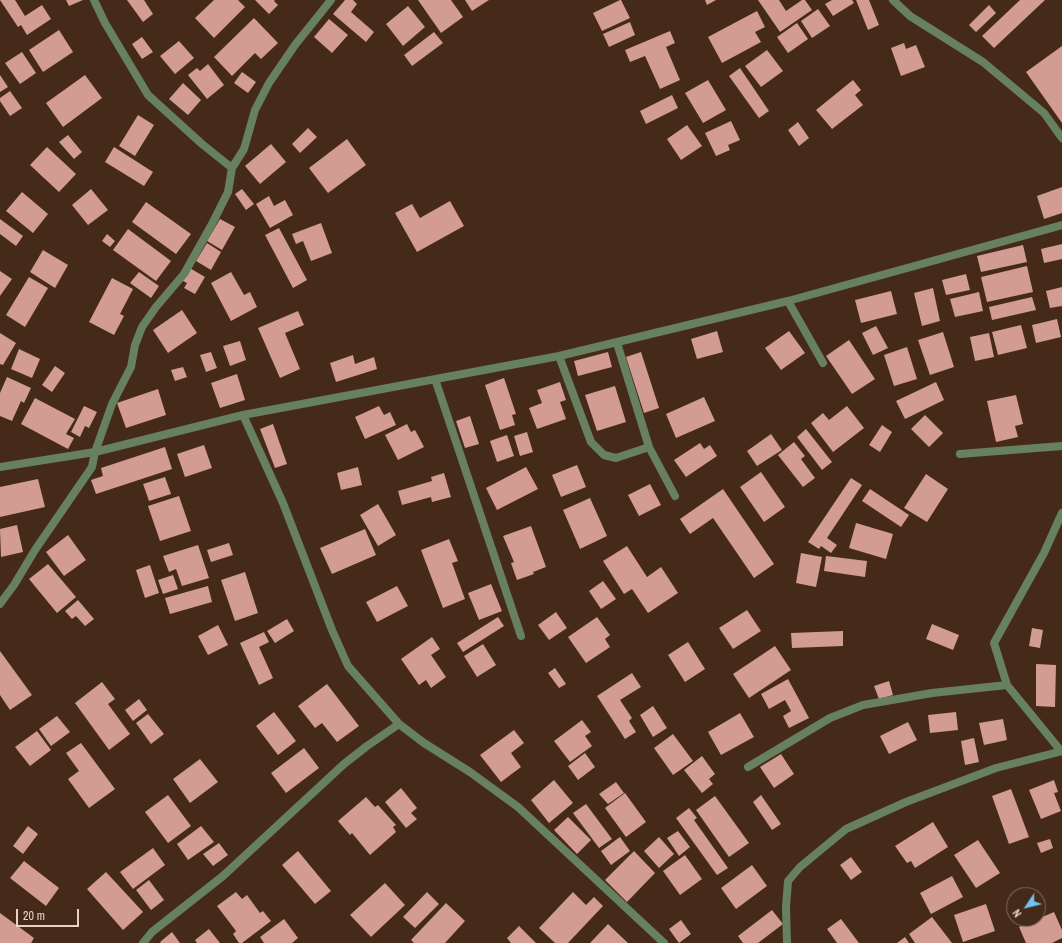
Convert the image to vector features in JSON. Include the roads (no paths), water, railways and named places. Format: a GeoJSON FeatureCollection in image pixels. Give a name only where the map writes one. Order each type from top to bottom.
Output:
{"type":"FeatureCollection","features":[{"type":"Feature","properties":{"kind":"street"},"geometry":{"type":"LineString","coordinates":[[94,0],[104,23],[148,95],[202,144],[232,168]]}},
{"type":"Feature","properties":{"kind":"street"},"geometry":{"type":"LineString","coordinates":[[0,604],[92,467],[95,452],[112,404],[131,367],[135,345],[142,327],[156,307],[184,274],[198,250],[228,192],[232,168],[244,149],[255,110],[269,83],[295,45],[331,0]]}},
{"type":"Feature","properties":{"kind":"street"},"geometry":{"type":"LineString","coordinates":[[893,0],[910,16],[982,62],[1044,113],[1062,138]]}},
{"type":"Feature","properties":{"kind":"street"},"geometry":{"type":"LineString","coordinates":[[0,467],[95,452],[243,415],[559,356],[617,343],[788,301],[1062,225]]}},
{"type":"Feature","properties":{"kind":"street"},"geometry":{"type":"LineString","coordinates":[[788,301],[823,363]]}},
{"type":"Feature","properties":{"kind":"street"},"geometry":{"type":"LineString","coordinates":[[617,343],[649,447],[675,496]]}},
{"type":"Feature","properties":{"kind":"street"},"geometry":{"type":"LineString","coordinates":[[559,356],[590,442],[604,455],[616,458],[649,447]]}},
{"type":"Feature","properties":{"kind":"street"},"geometry":{"type":"LineString","coordinates":[[435,379],[521,636]]}},
{"type":"Feature","properties":{"kind":"street"},"geometry":{"type":"LineString","coordinates":[[243,415],[283,503],[332,630],[348,666],[399,724],[470,772],[518,807],[664,943]]}},
{"type":"Feature","properties":{"kind":"street"},"geometry":{"type":"LineString","coordinates":[[960,454],[1062,446]]}},
{"type":"Feature","properties":{"kind":"street"},"geometry":{"type":"LineString","coordinates":[[787,943],[786,908],[788,881],[800,867],[846,829],[906,802],[996,768],[1062,751],[1007,685],[994,643],[1044,554],[1062,514]]}},
{"type":"Feature","properties":{"kind":"street"},"geometry":{"type":"LineString","coordinates":[[748,767],[830,718],[863,705],[932,693],[1007,685]]}},
{"type":"Feature","properties":{"kind":"street"},"geometry":{"type":"LineString","coordinates":[[143,943],[152,932],[223,876],[344,764],[399,724]]}}]}
